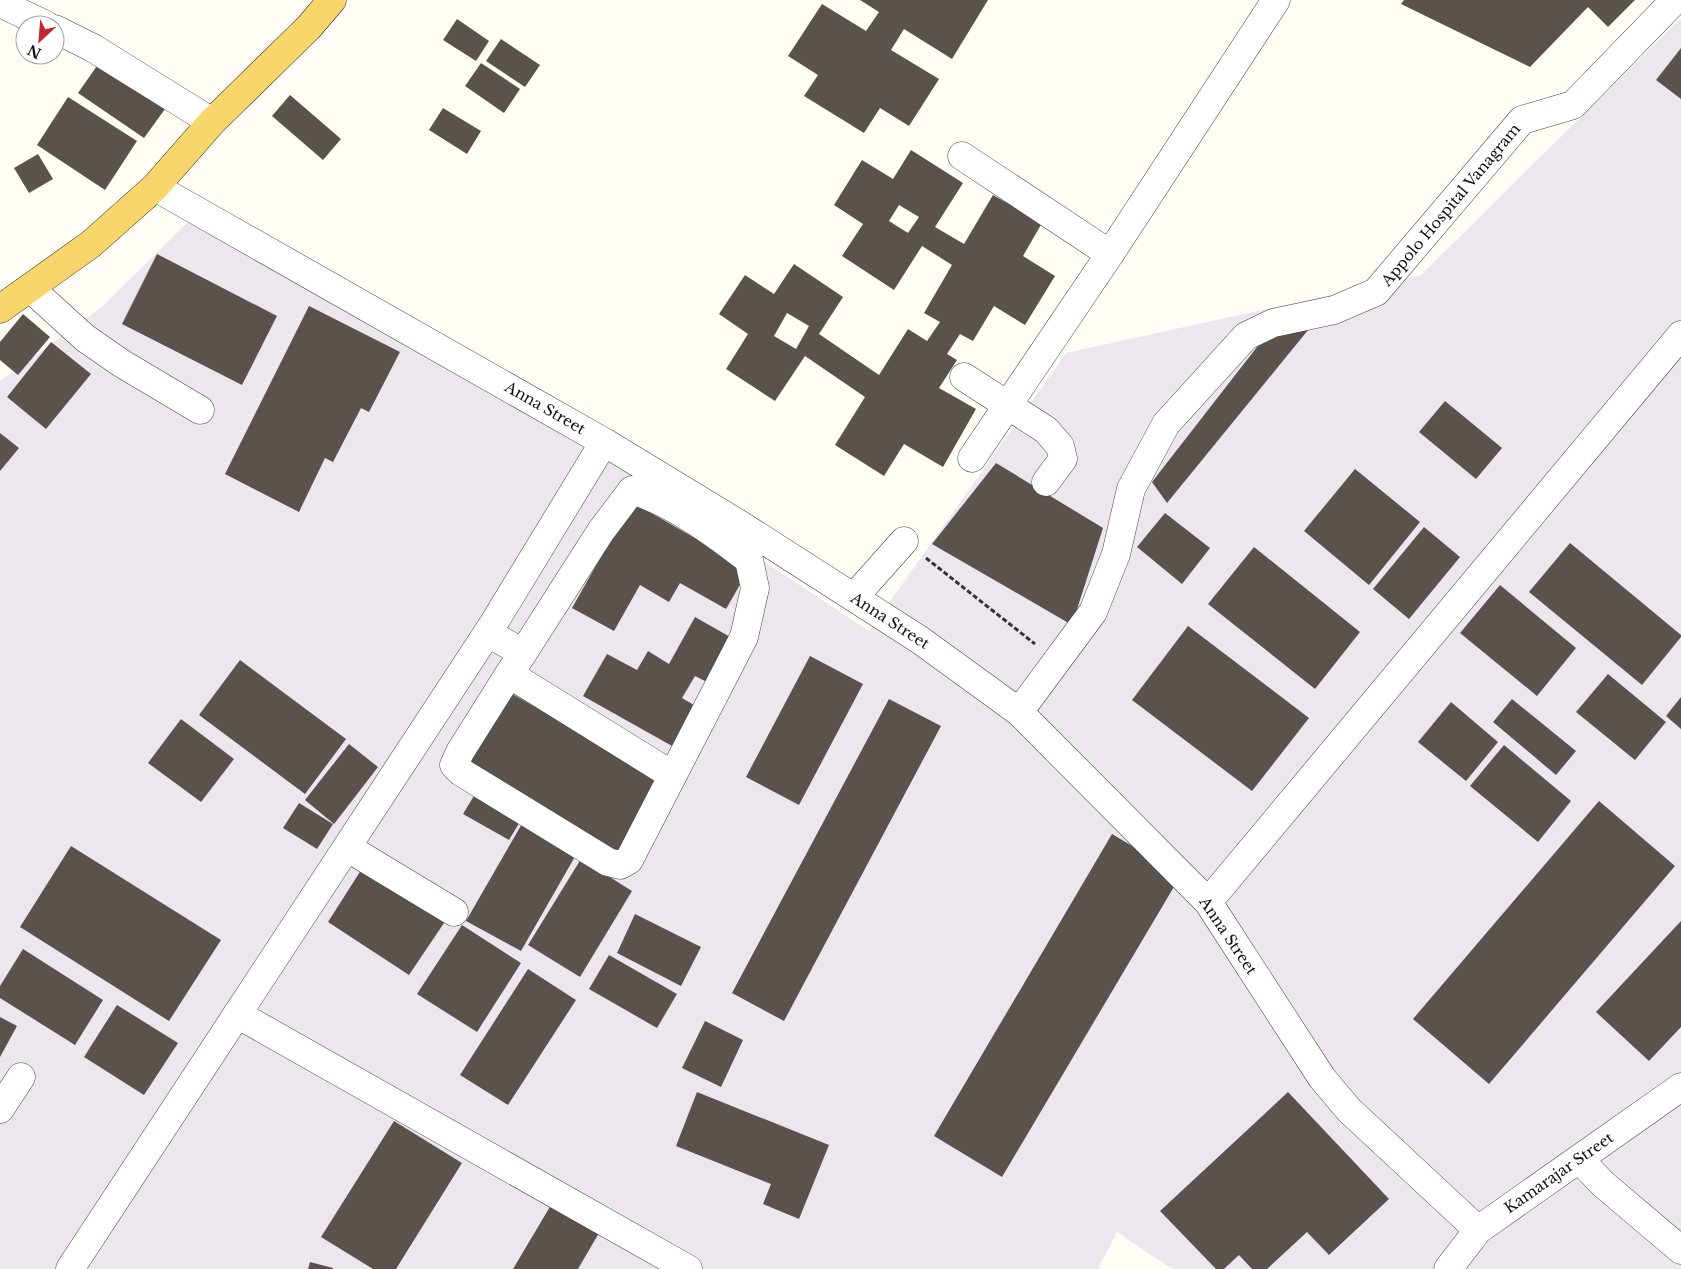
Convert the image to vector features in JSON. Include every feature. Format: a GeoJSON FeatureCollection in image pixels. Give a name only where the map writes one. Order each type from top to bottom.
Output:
{"type":"FeatureCollection","features":[{"type":"Feature","properties":{"kind":"main road"},"geometry":{"type":"LineString","coordinates":[[0,309],[91,244],[155,187],[212,122],[309,27],[332,0]]}},
{"type":"Feature","properties":{"kind":"street"},"geometry":{"type":"LineString","coordinates":[[972,458],[1110,254],[1276,0]]}},
{"type":"Feature","properties":{"kind":"street","name":"Appolo Hospital Vanagram"},"geometry":{"type":"LineString","coordinates":[[1019,712],[1093,612],[1116,554],[1131,489],[1166,424],[1246,336],[1272,323],[1334,310],[1376,292],[1522,120],[1573,105],[1675,0]]}},
{"type":"Feature","properties":{"kind":"street"},"geometry":{"type":"LineString","coordinates":[[0,3],[25,15]]}},
{"type":"Feature","properties":{"kind":"street"},"geometry":{"type":"LineString","coordinates":[[65,35],[93,48],[212,122]]}},
{"type":"Feature","properties":{"kind":"street"},"geometry":{"type":"LineString","coordinates":[[962,156],[1110,254]]}},
{"type":"Feature","properties":{"kind":"street","name":"Anna Street"},"geometry":{"type":"LineString","coordinates":[[155,187],[604,442],[739,524],[920,640],[1019,712],[1208,902],[1322,1078],[1349,1110],[1478,1230]]}},
{"type":"Feature","properties":{"kind":"street"},"geometry":{"type":"LineString","coordinates":[[30,288],[85,338],[121,363],[200,410]]}},
{"type":"Feature","properties":{"kind":"street"},"geometry":{"type":"LineString","coordinates":[[1208,902],[1681,336]]}},
{"type":"Feature","properties":{"kind":"street"},"geometry":{"type":"LineString","coordinates":[[964,377],[1046,430],[1060,446],[1063,459],[1046,482]]}},
{"type":"Feature","properties":{"kind":"street"},"geometry":{"type":"LineString","coordinates":[[70,1269],[488,633],[604,442]]}},
{"type":"Feature","properties":{"kind":"street"},"geometry":{"type":"LineString","coordinates":[[632,490],[652,496],[717,535],[750,560],[755,588],[744,637],[672,775],[628,860],[620,865],[608,862],[461,772],[454,765],[460,752],[516,663],[602,531],[632,490]]}},
{"type":"Feature","properties":{"kind":"street"},"geometry":{"type":"LineString","coordinates":[[854,597],[904,541]]}},
{"type":"Feature","properties":{"kind":"street"},"geometry":{"type":"LineString","coordinates":[[488,633],[516,663],[672,775]]}},
{"type":"Feature","properties":{"kind":"street"},"geometry":{"type":"LineString","coordinates":[[348,848],[454,912]]}},
{"type":"Feature","properties":{"kind":"street"},"geometry":{"type":"LineString","coordinates":[[237,1014],[688,1269]]}},
{"type":"Feature","properties":{"kind":"street"},"geometry":{"type":"LineString","coordinates":[[0,1109],[21,1077]]}},
{"type":"Feature","properties":{"kind":"street","name":"Kamarajar Street"},"geometry":{"type":"LineString","coordinates":[[1448,1269],[1478,1230],[1681,1087]]}},
{"type":"Feature","properties":{"kind":"street"},"geometry":{"type":"LineString","coordinates":[[1579,1159],[1603,1184],[1681,1250]]}},
{"type":"Feature","properties":{"kind":"path"},"geometry":{"type":"LineString","coordinates":[[904,541],[1057,661]]}},
{"type":"Feature","properties":{"kind":"shaded area"},"geometry":{"type":"Polygon","coordinates":[[[1681,18],[1681,1269],[1172,1269],[1117,1232],[1098,1269],[0,1269],[0,381],[102,307],[189,221],[548,419],[869,631],[1066,353],[1421,275],[1681,18]]]}},
{"type":"Feature","properties":{"kind":"building"},"geometry":{"type":"Polygon","coordinates":[[[860,0],[988,0],[952,59],[904,29],[891,50],[939,79],[909,126],[880,108],[864,133],[804,96],[818,75],[788,56],[822,4],[866,31],[879,12],[860,0]]]}},
{"type":"Feature","properties":{"kind":"building"},"geometry":{"type":"Polygon","coordinates":[[[1404,0],[1635,0],[1608,27],[1588,7],[1530,67],[1401,4],[1404,0]]]}},
{"type":"Feature","properties":{"kind":"building"},"geometry":{"type":"Polygon","coordinates":[[[457,19],[489,41],[476,61],[443,40],[457,19]]]}},
{"type":"Feature","properties":{"kind":"building"},"geometry":{"type":"Polygon","coordinates":[[[501,39],[540,65],[525,87],[486,61],[501,39]]]}},
{"type":"Feature","properties":{"kind":"building"},"geometry":{"type":"Polygon","coordinates":[[[1681,48],[1681,99],[1656,80],[1681,48]]]}},
{"type":"Feature","properties":{"kind":"building"},"geometry":{"type":"Polygon","coordinates":[[[99,63],[165,109],[144,138],[78,93],[99,63]]]}},
{"type":"Feature","properties":{"kind":"building"},"geometry":{"type":"Polygon","coordinates":[[[481,63],[520,89],[504,113],[465,86],[481,63]]]}},
{"type":"Feature","properties":{"kind":"building"},"geometry":{"type":"Polygon","coordinates":[[[290,95],[341,139],[323,160],[272,116],[290,95]]]}},
{"type":"Feature","properties":{"kind":"building"},"geometry":{"type":"Polygon","coordinates":[[[68,97],[137,141],[105,190],[37,145],[68,97]]]}},
{"type":"Feature","properties":{"kind":"building"},"geometry":{"type":"Polygon","coordinates":[[[443,108],[481,131],[467,154],[429,130],[443,108]]]}},
{"type":"Feature","properties":{"kind":"building"},"geometry":{"type":"Polygon","coordinates":[[[911,150],[963,183],[935,227],[964,244],[993,195],[1042,223],[1023,256],[1055,276],[1025,325],[994,306],[973,341],[960,334],[947,354],[957,360],[939,388],[976,409],[943,467],[904,444],[884,476],[835,445],[865,397],[805,356],[775,401],[726,369],[748,334],[719,314],[745,275],[774,294],[794,264],[843,297],[819,334],[879,375],[908,329],[927,341],[940,322],[924,313],[952,265],[922,246],[894,290],[842,256],[863,224],[834,205],[862,160],[893,179],[911,150]],[[899,205],[889,221],[908,233],[919,217],[899,205]],[[787,313],[774,336],[796,349],[809,326],[787,313]]]}},
{"type":"Feature","properties":{"kind":"building"},"geometry":{"type":"Polygon","coordinates":[[[38,154],[53,179],[29,193],[14,168],[38,154]]]}},
{"type":"Feature","properties":{"kind":"building"},"geometry":{"type":"Polygon","coordinates":[[[157,254],[277,316],[242,385],[122,324],[157,254]]]}},
{"type":"Feature","properties":{"kind":"building"},"geometry":{"type":"Polygon","coordinates":[[[309,306],[400,352],[369,412],[361,408],[333,462],[325,458],[299,512],[225,474],[309,306]]]}},
{"type":"Feature","properties":{"kind":"building"},"geometry":{"type":"Polygon","coordinates":[[[23,314],[50,337],[18,375],[0,360],[0,342],[23,314]]]}},
{"type":"Feature","properties":{"kind":"building"},"geometry":{"type":"Polygon","coordinates":[[[1313,324],[1167,503],[1152,482],[1271,329],[1313,324]]]}},
{"type":"Feature","properties":{"kind":"building"},"geometry":{"type":"Polygon","coordinates":[[[51,342],[91,374],[46,429],[7,397],[51,342]]]}},
{"type":"Feature","properties":{"kind":"building"},"geometry":{"type":"Polygon","coordinates":[[[1445,401],[1502,448],[1476,479],[1419,432],[1445,401]]]}},
{"type":"Feature","properties":{"kind":"building"},"geometry":{"type":"Polygon","coordinates":[[[0,433],[19,448],[0,471],[0,433]]]}},
{"type":"Feature","properties":{"kind":"building"},"geometry":{"type":"Polygon","coordinates":[[[996,463],[1103,528],[1072,625],[932,544],[996,463]]]}},
{"type":"Feature","properties":{"kind":"building"},"geometry":{"type":"Polygon","coordinates":[[[1355,469],[1420,522],[1369,585],[1304,531],[1355,469]]]}},
{"type":"Feature","properties":{"kind":"building"},"geometry":{"type":"Polygon","coordinates":[[[632,502],[749,569],[726,609],[680,583],[669,602],[640,585],[614,631],[572,608],[632,502]]]}},
{"type":"Feature","properties":{"kind":"building"},"geometry":{"type":"Polygon","coordinates":[[[1165,513],[1210,548],[1182,584],[1137,547],[1165,513]]]}},
{"type":"Feature","properties":{"kind":"building"},"geometry":{"type":"Polygon","coordinates":[[[1424,527],[1460,557],[1409,619],[1373,589],[1424,527]]]}},
{"type":"Feature","properties":{"kind":"building"},"geometry":{"type":"Polygon","coordinates":[[[1570,543],[1681,635],[1642,685],[1529,592],[1570,543]]]}},
{"type":"Feature","properties":{"kind":"building"},"geometry":{"type":"Polygon","coordinates":[[[1254,547],[1360,632],[1315,689],[1208,604],[1254,547]]]}},
{"type":"Feature","properties":{"kind":"building"},"geometry":{"type":"Polygon","coordinates":[[[1500,585],[1576,648],[1537,696],[1460,633],[1500,585]]]}},
{"type":"Feature","properties":{"kind":"building"},"geometry":{"type":"Polygon","coordinates":[[[695,617],[732,638],[707,682],[695,676],[682,698],[704,711],[681,751],[583,696],[607,654],[637,670],[648,651],[669,664],[695,617]]]}},
{"type":"Feature","properties":{"kind":"building"},"geometry":{"type":"Polygon","coordinates":[[[1188,626],[1309,718],[1252,791],[1132,700],[1188,626]]]}},
{"type":"Feature","properties":{"kind":"building"},"geometry":{"type":"Polygon","coordinates":[[[810,656],[863,684],[799,805],[746,777],[810,656]]]}},
{"type":"Feature","properties":{"kind":"building"},"geometry":{"type":"Polygon","coordinates":[[[240,660],[346,739],[305,794],[199,715],[240,660]]]}},
{"type":"Feature","properties":{"kind":"building"},"geometry":{"type":"Polygon","coordinates":[[[1608,674],[1666,722],[1635,760],[1576,712],[1608,674]]]}},
{"type":"Feature","properties":{"kind":"building"},"geometry":{"type":"Polygon","coordinates":[[[502,688],[665,781],[625,858],[459,763],[502,688]]]}},
{"type":"Feature","properties":{"kind":"building"},"geometry":{"type":"Polygon","coordinates":[[[1681,697],[1681,729],[1666,716],[1681,697]]]}},
{"type":"Feature","properties":{"kind":"building"},"geometry":{"type":"Polygon","coordinates":[[[889,699],[941,726],[784,1021],[732,993],[889,699]]]}},
{"type":"Feature","properties":{"kind":"building"},"geometry":{"type":"Polygon","coordinates":[[[1512,699],[1576,751],[1556,775],[1493,722],[1512,699]]]}},
{"type":"Feature","properties":{"kind":"building"},"geometry":{"type":"Polygon","coordinates":[[[1451,702],[1498,742],[1466,781],[1418,742],[1451,702]]]}},
{"type":"Feature","properties":{"kind":"building"},"geometry":{"type":"Polygon","coordinates":[[[181,719],[234,759],[201,802],[148,763],[181,719]]]}},
{"type":"Feature","properties":{"kind":"building"},"geometry":{"type":"Polygon","coordinates":[[[349,744],[378,767],[334,824],[305,800],[349,744]]]}},
{"type":"Feature","properties":{"kind":"building"},"geometry":{"type":"Polygon","coordinates":[[[1504,745],[1571,801],[1538,842],[1470,786],[1504,745]]]}},
{"type":"Feature","properties":{"kind":"building"},"geometry":{"type":"Polygon","coordinates":[[[475,794],[521,820],[509,840],[463,814],[475,794]]]}},
{"type":"Feature","properties":{"kind":"building"},"geometry":{"type":"Polygon","coordinates":[[[1599,801],[1675,866],[1489,1084],[1413,1019],[1599,801]]]}},
{"type":"Feature","properties":{"kind":"building"},"geometry":{"type":"Polygon","coordinates":[[[299,803],[333,824],[317,849],[283,828],[299,803]]]}},
{"type":"Feature","properties":{"kind":"building"},"geometry":{"type":"Polygon","coordinates":[[[523,822],[577,853],[521,951],[466,921],[523,822]]]}},
{"type":"Feature","properties":{"kind":"building"},"geometry":{"type":"Polygon","coordinates":[[[1112,834],[1181,875],[1002,1177],[934,1136],[1112,834]]]}},
{"type":"Feature","properties":{"kind":"building"},"geometry":{"type":"Polygon","coordinates":[[[71,846],[221,940],[169,1021],[20,927],[71,846]]]}},
{"type":"Feature","properties":{"kind":"building"},"geometry":{"type":"Polygon","coordinates":[[[581,859],[632,891],[580,977],[528,945],[581,859]]]}},
{"type":"Feature","properties":{"kind":"building"},"geometry":{"type":"Polygon","coordinates":[[[363,867],[446,920],[409,975],[328,922],[363,867]]]}},
{"type":"Feature","properties":{"kind":"building"},"geometry":{"type":"Polygon","coordinates":[[[635,914],[701,947],[681,986],[617,953],[635,914]]]}},
{"type":"Feature","properties":{"kind":"building"},"geometry":{"type":"Polygon","coordinates":[[[1681,921],[1681,1027],[1649,1061],[1596,1012],[1681,921]]]}},
{"type":"Feature","properties":{"kind":"building"},"geometry":{"type":"Polygon","coordinates":[[[462,925],[521,963],[477,1032],[417,994],[462,925]]]}},
{"type":"Feature","properties":{"kind":"building"},"geometry":{"type":"Polygon","coordinates":[[[23,949],[103,1000],[75,1045],[0,998],[0,986],[23,949]]]}},
{"type":"Feature","properties":{"kind":"building"},"geometry":{"type":"Polygon","coordinates":[[[609,955],[677,994],[657,1028],[589,989],[609,955]]]}},
{"type":"Feature","properties":{"kind":"building"},"geometry":{"type":"Polygon","coordinates":[[[528,969],[576,1000],[508,1105],[460,1075],[528,969]]]}},
{"type":"Feature","properties":{"kind":"building"},"geometry":{"type":"Polygon","coordinates":[[[117,1005],[178,1043],[144,1095],[84,1057],[117,1005]]]}},
{"type":"Feature","properties":{"kind":"building"},"geometry":{"type":"Polygon","coordinates":[[[0,1017],[17,1026],[0,1057],[0,1017]]]}},
{"type":"Feature","properties":{"kind":"building"},"geometry":{"type":"Polygon","coordinates":[[[705,1021],[743,1040],[721,1087],[682,1068],[705,1021]]]}},
{"type":"Feature","properties":{"kind":"building"},"geometry":{"type":"Polygon","coordinates":[[[697,1092],[829,1145],[799,1219],[763,1204],[771,1184],[676,1146],[697,1092]]]}},
{"type":"Feature","properties":{"kind":"building"},"geometry":{"type":"Polygon","coordinates":[[[1288,1092],[1389,1199],[1329,1255],[1307,1232],[1267,1269],[1252,1269],[1239,1255],[1224,1269],[1216,1269],[1160,1211],[1288,1092]]]}},
{"type":"Feature","properties":{"kind":"building"},"geometry":{"type":"Polygon","coordinates":[[[394,1121],[462,1163],[396,1269],[373,1269],[321,1237],[394,1121]]]}},
{"type":"Feature","properties":{"kind":"building"},"geometry":{"type":"Polygon","coordinates":[[[551,1205],[599,1233],[578,1269],[513,1269],[551,1205]]]}},
{"type":"Feature","properties":{"kind":"building"},"geometry":{"type":"Polygon","coordinates":[[[310,1262],[333,1268],[333,1269],[308,1269],[310,1262]]]}}]}
